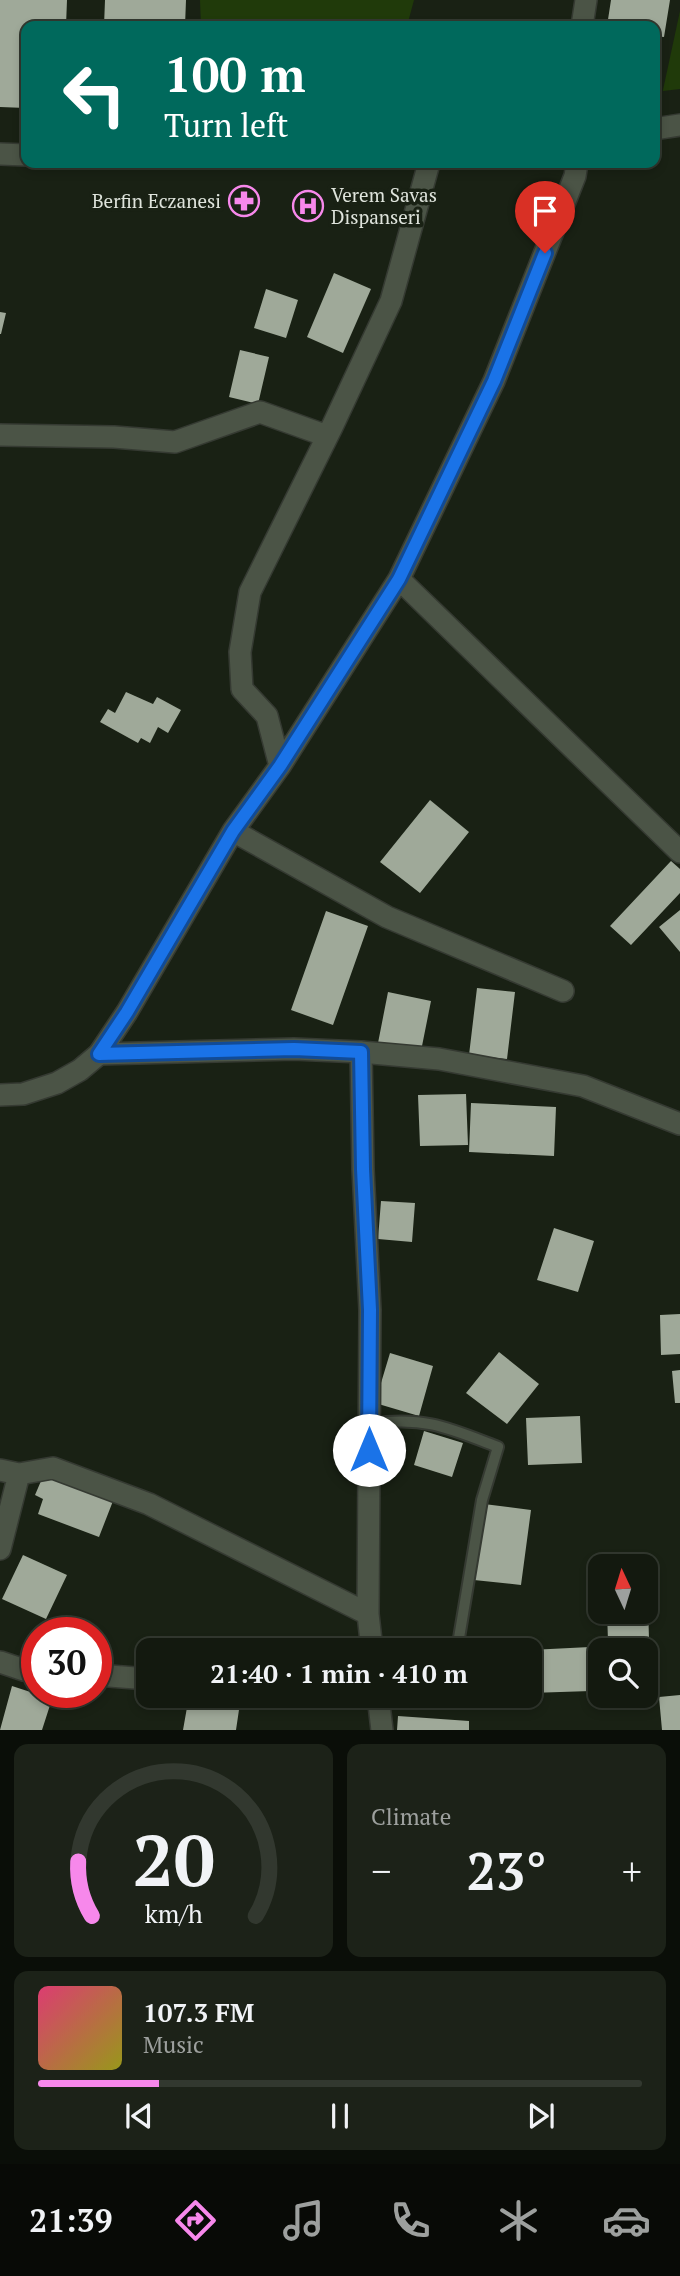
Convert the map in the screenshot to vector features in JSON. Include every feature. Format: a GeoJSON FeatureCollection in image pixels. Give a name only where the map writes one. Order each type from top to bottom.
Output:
{"type":"FeatureCollection","features":[{"type":"Feature","properties":{"kind":"street"},"geometry":{"type":"LineString","coordinates":[[583,21],[586,0]]}},
{"type":"Feature","properties":{"kind":"street"},"geometry":{"type":"LineString","coordinates":[[660,129],[680,125]]}},
{"type":"Feature","properties":{"kind":"street"},"geometry":{"type":"LineString","coordinates":[[0,154],[21,155]]}},
{"type":"Feature","properties":{"kind":"street"},"geometry":{"type":"LineString","coordinates":[[280,766],[267,716],[242,689],[240,652],[250,592],[391,301],[428,168]]}},
{"type":"Feature","properties":{"kind":"street"},"geometry":{"type":"LineString","coordinates":[[0,1095],[23,1094],[57,1083],[80,1070],[99,1054],[127,1012],[233,831],[280,766],[399,579],[494,381],[576,168]]}},
{"type":"Feature","properties":{"kind":"street"},"geometry":{"type":"LineString","coordinates":[[0,435],[114,437],[174,442],[260,412],[327,436]]}},
{"type":"Feature","properties":{"kind":"street"},"geometry":{"type":"LineString","coordinates":[[399,579],[680,852]]}},
{"type":"Feature","properties":{"kind":"street"},"geometry":{"type":"LineString","coordinates":[[233,831],[387,917],[563,991]]}},
{"type":"Feature","properties":{"kind":"street"},"geometry":{"type":"LineString","coordinates":[[99,1054],[294,1049],[439,1059],[583,1086],[680,1124]]}},
{"type":"Feature","properties":{"kind":"street"},"geometry":{"type":"LineString","coordinates":[[361,1052],[370,1310],[368,1614],[371,1638]]}},
{"type":"Feature","properties":{"kind":"street"},"geometry":{"type":"LineString","coordinates":[[0,1549],[10,1472],[53,1468],[149,1504],[368,1614]]}},
{"type":"Feature","properties":{"kind":"street"},"geometry":{"type":"LineString","coordinates":[[0,1662],[21,1669]]}},
{"type":"Feature","properties":{"kind":"street"},"geometry":{"type":"LineString","coordinates":[[112,1676],[136,1678]]}},
{"type":"Feature","properties":{"kind":"street"},"geometry":{"type":"LineString","coordinates":[[379,1708],[382,1730]]}},
{"type":"Feature","properties":{"kind":"lane"},"geometry":{"type":"LineString","coordinates":[[370,1424],[405,1420],[442,1425],[498,1447],[482,1500],[459,1638]]}},
{"type":"Feature","properties":{"kind":"green space"},"geometry":{"type":"Polygon","coordinates":[[[200,0],[414,0],[408,21],[201,21],[200,0]]]}},
{"type":"Feature","properties":{"kind":"green space"},"geometry":{"type":"Polygon","coordinates":[[[680,11],[680,89],[663,91],[663,90],[680,11]]]}},
{"type":"Feature","properties":{"kind":"building"},"geometry":{"type":"Polygon","coordinates":[[[0,0],[67,0],[66,21],[21,21],[21,108],[0,107],[0,0]]]}},
{"type":"Feature","properties":{"kind":"building"},"geometry":{"type":"Polygon","coordinates":[[[105,0],[186,0],[185,21],[104,21],[105,0]]]}},
{"type":"Feature","properties":{"kind":"building"},"geometry":{"type":"Polygon","coordinates":[[[611,0],[670,0],[664,37],[660,37],[660,21],[608,21],[611,0]]]}},
{"type":"Feature","properties":{"kind":"building"},"geometry":{"type":"Polygon","coordinates":[[[334,273],[371,289],[343,353],[307,337],[334,273]]]}},
{"type":"Feature","properties":{"kind":"building"},"geometry":{"type":"Polygon","coordinates":[[[266,289],[298,300],[286,338],[254,328],[266,289]]]}},
{"type":"Feature","properties":{"kind":"building"},"geometry":{"type":"Polygon","coordinates":[[[0,312],[6,313],[1,334],[0,334],[0,312]]]}},
{"type":"Feature","properties":{"kind":"building"},"geometry":{"type":"Polygon","coordinates":[[[240,350],[269,357],[258,404],[229,397],[240,350]]]}},
{"type":"Feature","properties":{"kind":"building"},"geometry":{"type":"Polygon","coordinates":[[[126,692],[153,704],[157,697],[181,710],[168,733],[158,727],[150,743],[141,738],[138,743],[100,722],[108,709],[115,713],[126,692]]]}},
{"type":"Feature","properties":{"kind":"building"},"geometry":{"type":"Polygon","coordinates":[[[430,800],[469,832],[420,893],[380,862],[430,800]]]}},
{"type":"Feature","properties":{"kind":"building"},"geometry":{"type":"Polygon","coordinates":[[[671,861],[680,869],[680,893],[631,945],[610,926],[671,861]]]}},
{"type":"Feature","properties":{"kind":"building"},"geometry":{"type":"Polygon","coordinates":[[[680,910],[680,952],[659,927],[680,910]]]}},
{"type":"Feature","properties":{"kind":"building"},"geometry":{"type":"Polygon","coordinates":[[[326,911],[368,926],[333,1025],[291,1010],[326,911]]]}},
{"type":"Feature","properties":{"kind":"building"},"geometry":{"type":"Polygon","coordinates":[[[477,988],[515,992],[507,1059],[469,1055],[477,988]]]}},
{"type":"Feature","properties":{"kind":"building"},"geometry":{"type":"Polygon","coordinates":[[[388,992],[431,1001],[421,1051],[378,1043],[388,992]]]}},
{"type":"Feature","properties":{"kind":"building"},"geometry":{"type":"Polygon","coordinates":[[[466,1094],[468,1145],[420,1146],[418,1095],[466,1094]]]}},
{"type":"Feature","properties":{"kind":"building"},"geometry":{"type":"Polygon","coordinates":[[[471,1103],[556,1107],[554,1156],[469,1152],[471,1103]]]}},
{"type":"Feature","properties":{"kind":"building"},"geometry":{"type":"Polygon","coordinates":[[[381,1201],[415,1203],[412,1242],[378,1239],[381,1201]]]}},
{"type":"Feature","properties":{"kind":"building"},"geometry":{"type":"Polygon","coordinates":[[[554,1228],[594,1241],[578,1292],[537,1280],[554,1228]]]}},
{"type":"Feature","properties":{"kind":"building"},"geometry":{"type":"Polygon","coordinates":[[[680,1314],[680,1354],[661,1355],[660,1315],[680,1314]]]}},
{"type":"Feature","properties":{"kind":"building"},"geometry":{"type":"Polygon","coordinates":[[[499,1352],[539,1384],[507,1424],[466,1393],[499,1352]]]}},
{"type":"Feature","properties":{"kind":"building"},"geometry":{"type":"Polygon","coordinates":[[[390,1353],[433,1366],[419,1416],[375,1403],[390,1353]]]}},
{"type":"Feature","properties":{"kind":"building"},"geometry":{"type":"Polygon","coordinates":[[[680,1370],[680,1403],[675,1403],[672,1371],[680,1370]]]}},
{"type":"Feature","properties":{"kind":"building"},"geometry":{"type":"Polygon","coordinates":[[[580,1416],[582,1463],[528,1465],[526,1418],[580,1416]]]}},
{"type":"Feature","properties":{"kind":"building"},"geometry":{"type":"Polygon","coordinates":[[[424,1431],[463,1443],[452,1477],[414,1465],[424,1431]]]}},
{"type":"Feature","properties":{"kind":"building"},"geometry":{"type":"Polygon","coordinates":[[[44,1474],[113,1501],[99,1537],[38,1514],[43,1499],[35,1495],[44,1474]]]}},
{"type":"Feature","properties":{"kind":"building"},"geometry":{"type":"Polygon","coordinates":[[[484,1504],[531,1510],[521,1585],[474,1580],[484,1504]]]}},
{"type":"Feature","properties":{"kind":"building"},"geometry":{"type":"Polygon","coordinates":[[[23,1555],[67,1575],[47,1617],[2,1599],[23,1555]]]}},
{"type":"Feature","properties":{"kind":"building"},"geometry":{"type":"Polygon","coordinates":[[[607,1624],[649,1624],[649,1638],[608,1638],[607,1624]]]}},
{"type":"Feature","properties":{"kind":"building"},"geometry":{"type":"Polygon","coordinates":[[[588,1647],[588,1691],[542,1693],[542,1649],[588,1647]]]}},
{"type":"Feature","properties":{"kind":"building"},"geometry":{"type":"Polygon","coordinates":[[[12,1686],[21,1689],[21,1708],[49,1708],[42,1730],[0,1730],[12,1686]]]}},
{"type":"Feature","properties":{"kind":"building"},"geometry":{"type":"Polygon","coordinates":[[[680,1695],[680,1730],[662,1730],[659,1697],[680,1695]]]}},
{"type":"Feature","properties":{"kind":"building"},"geometry":{"type":"Polygon","coordinates":[[[187,1708],[239,1708],[236,1730],[183,1730],[187,1708]]]}},
{"type":"Feature","properties":{"kind":"building"},"geometry":{"type":"Polygon","coordinates":[[[398,1716],[469,1721],[469,1730],[397,1730],[398,1716]]]}},
{"type":"Feature","properties":{"kind":"place","name":"Berfin Eczanesi"},"geometry":{"type":"Point","coordinates":[244,201]}},
{"type":"Feature","properties":{"kind":"place","name":"Verem Savas Dispanseri"},"geometry":{"type":"Point","coordinates":[308,206]}},
{"type":"Feature","properties":{"kind":"route"},"geometry":{"type":"LineString","coordinates":[[369,1450],[370,1310],[361,1052],[294,1049],[99,1054],[127,1012],[233,831],[280,766],[399,579],[494,381],[545,253]]}}]}
